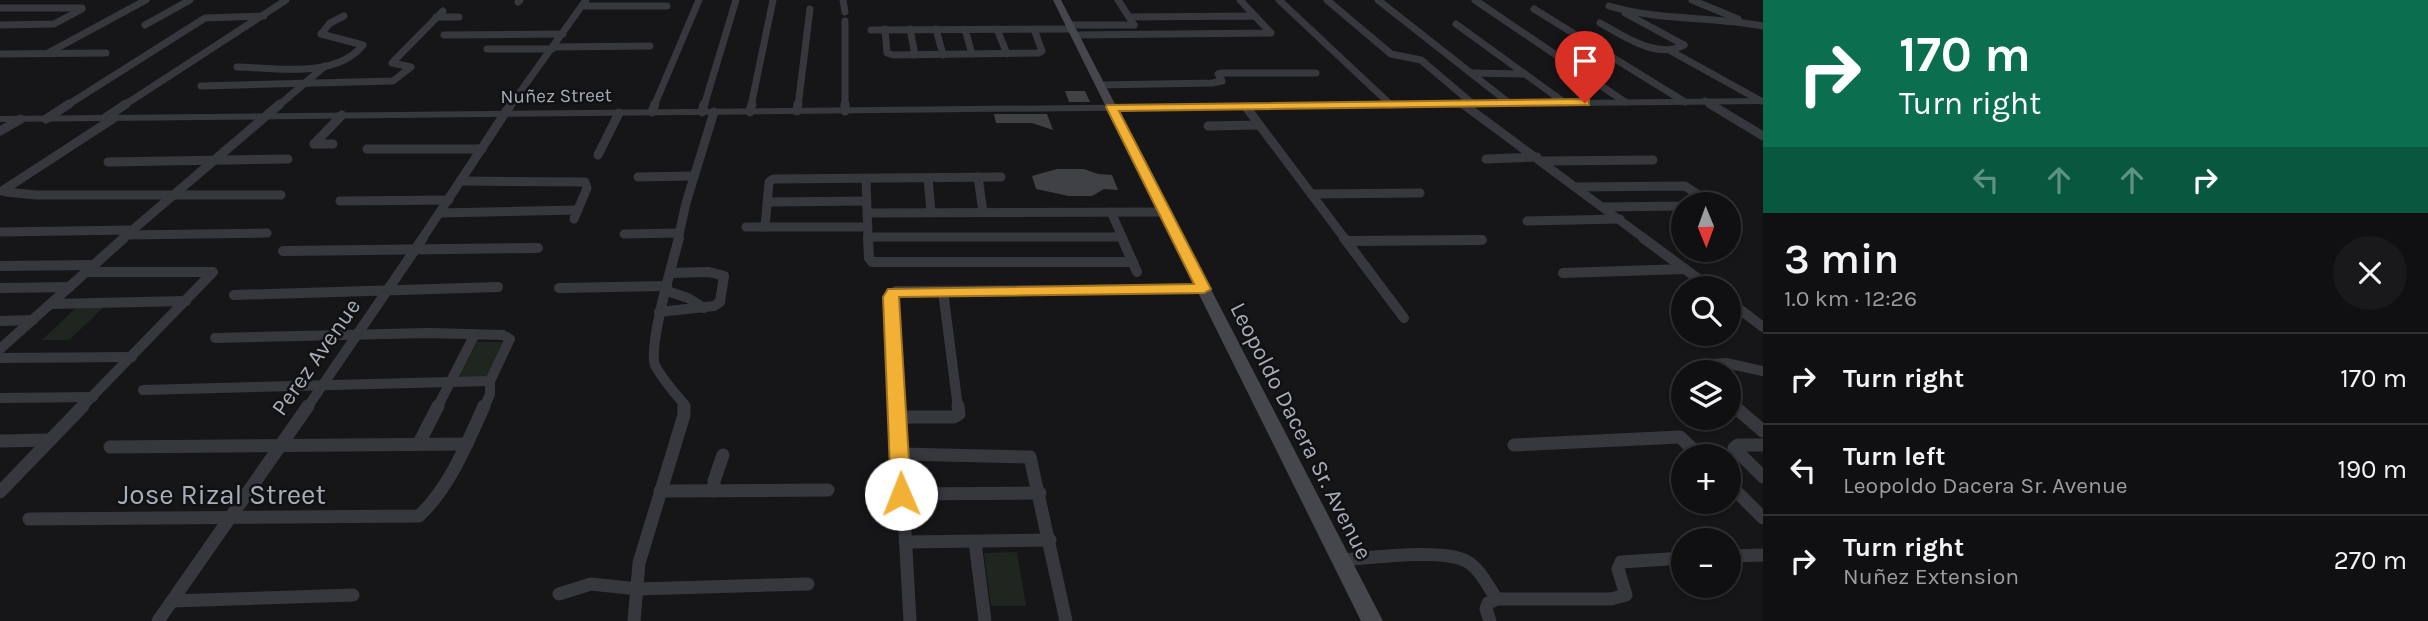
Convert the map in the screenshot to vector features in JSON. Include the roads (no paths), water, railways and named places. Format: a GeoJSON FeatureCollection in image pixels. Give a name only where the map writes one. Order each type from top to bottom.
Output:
{"type":"FeatureCollection","features":[{"type":"Feature","properties":{"kind":"main road","name":"Leopoldo Dacera Sr. Avenue"},"geometry":{"type":"LineString","coordinates":[[1057,0],[1372,621]]}},
{"type":"Feature","properties":{"kind":"street"},"geometry":{"type":"LineString","coordinates":[[48,53],[146,0]]}},
{"type":"Feature","properties":{"kind":"street"},"geometry":{"type":"LineString","coordinates":[[145,25],[190,0]]}},
{"type":"Feature","properties":{"kind":"street"},"geometry":{"type":"LineString","coordinates":[[3,193],[286,0]]}},
{"type":"Feature","properties":{"kind":"street"},"geometry":{"type":"LineString","coordinates":[[652,112],[699,0]]}},
{"type":"Feature","properties":{"kind":"street"},"geometry":{"type":"LineString","coordinates":[[634,621],[639,563],[684,415],[684,404],[667,384],[654,362],[659,312],[736,0]]}},
{"type":"Feature","properties":{"kind":"street"},"geometry":{"type":"LineString","coordinates":[[750,111],[773,0]]}},
{"type":"Feature","properties":{"kind":"street"},"geometry":{"type":"LineString","coordinates":[[843,0],[845,111]]}},
{"type":"Feature","properties":{"kind":"street"},"geometry":{"type":"LineString","coordinates":[[1072,30],[1134,25],[1118,0]]}},
{"type":"Feature","properties":{"kind":"street"},"geometry":{"type":"LineString","coordinates":[[871,30],[1034,29],[1271,34],[1240,0]]}},
{"type":"Feature","properties":{"kind":"street"},"geometry":{"type":"LineString","coordinates":[[1279,0],[1391,105]]}},
{"type":"Feature","properties":{"kind":"street"},"geometry":{"type":"LineString","coordinates":[[1327,0],[1391,54],[1421,60],[1468,104],[1694,276]]}},
{"type":"Feature","properties":{"kind":"street"},"geometry":{"type":"LineString","coordinates":[[1378,0],[1509,103]]}},
{"type":"Feature","properties":{"kind":"street"},"geometry":{"type":"LineString","coordinates":[[1475,0],[1625,102]]}},
{"type":"Feature","properties":{"kind":"street"},"geometry":{"type":"LineString","coordinates":[[1692,0],[1744,22]]}},
{"type":"Feature","properties":{"kind":"street"},"geometry":{"type":"LineString","coordinates":[[584,3],[667,6]]}},
{"type":"Feature","properties":{"kind":"street","name":"Perez Avenue"},"geometry":{"type":"LineString","coordinates":[[158,621],[389,290],[504,114],[584,3]]}},
{"type":"Feature","properties":{"kind":"street"},"geometry":{"type":"LineString","coordinates":[[1609,6],[1685,46],[1669,50]]}},
{"type":"Feature","properties":{"kind":"street"},"geometry":{"type":"LineString","coordinates":[[0,8],[83,8],[54,24],[0,25]]}},
{"type":"Feature","properties":{"kind":"street"},"geometry":{"type":"LineString","coordinates":[[797,111],[810,9]]}},
{"type":"Feature","properties":{"kind":"street"},"geometry":{"type":"LineString","coordinates":[[1534,9],[1685,102]]}},
{"type":"Feature","properties":{"kind":"street"},"geometry":{"type":"LineString","coordinates":[[1620,10],[1670,18],[1744,22],[1763,26]]}},
{"type":"Feature","properties":{"kind":"street"},"geometry":{"type":"LineString","coordinates":[[201,86],[397,79],[411,67],[392,63],[443,11]]}},
{"type":"Feature","properties":{"kind":"street"},"geometry":{"type":"LineString","coordinates":[[47,119],[205,18],[264,16]]}},
{"type":"Feature","properties":{"kind":"street"},"geometry":{"type":"LineString","coordinates":[[237,67],[326,66],[343,62],[363,47],[321,34],[330,23],[344,16]]}},
{"type":"Feature","properties":{"kind":"street"},"geometry":{"type":"LineString","coordinates":[[1214,24],[1228,23],[1221,16]]}},
{"type":"Feature","properties":{"kind":"street"},"geometry":{"type":"LineString","coordinates":[[1129,17],[1255,16]]}},
{"type":"Feature","properties":{"kind":"street"},"geometry":{"type":"LineString","coordinates":[[436,17],[459,17]]}},
{"type":"Feature","properties":{"kind":"street"},"geometry":{"type":"LineString","coordinates":[[1600,23],[1642,46],[1669,50],[1762,101]]}},
{"type":"Feature","properties":{"kind":"street"},"geometry":{"type":"LineString","coordinates":[[1456,24],[1565,103]]}},
{"type":"Feature","properties":{"kind":"street"},"geometry":{"type":"LineString","coordinates":[[886,29],[887,53],[943,55],[1042,51],[1034,29]]}},
{"type":"Feature","properties":{"kind":"street"},"geometry":{"type":"LineString","coordinates":[[910,29],[915,55]]}},
{"type":"Feature","properties":{"kind":"street"},"geometry":{"type":"LineString","coordinates":[[936,29],[943,55]]}},
{"type":"Feature","properties":{"kind":"street"},"geometry":{"type":"LineString","coordinates":[[965,29],[972,54]]}},
{"type":"Feature","properties":{"kind":"street"},"geometry":{"type":"LineString","coordinates":[[997,29],[1007,54]]}},
{"type":"Feature","properties":{"kind":"street"},"geometry":{"type":"LineString","coordinates":[[444,35],[563,34]]}},
{"type":"Feature","properties":{"kind":"street"},"geometry":{"type":"LineString","coordinates":[[487,49],[650,46]]}},
{"type":"Feature","properties":{"kind":"street"},"geometry":{"type":"LineString","coordinates":[[3,55],[106,53]]}},
{"type":"Feature","properties":{"kind":"street"},"geometry":{"type":"LineString","coordinates":[[0,349],[130,232],[326,66]]}},
{"type":"Feature","properties":{"kind":"street"},"geometry":{"type":"LineString","coordinates":[[1100,85],[1212,83],[1222,81],[1219,74],[1222,73],[1316,73]]}},
{"type":"Feature","properties":{"kind":"street"},"geometry":{"type":"LineString","coordinates":[[1471,73],[1526,75]]}},
{"type":"Feature","properties":{"kind":"street"},"geometry":{"type":"LineString","coordinates":[[1705,101],[1763,136]]}},
{"type":"Feature","properties":{"kind":"street","name":"Nuñez Street"},"geometry":{"type":"LineString","coordinates":[[0,119],[1762,101]]}},
{"type":"Feature","properties":{"kind":"street"},"geometry":{"type":"LineString","coordinates":[[1246,107],[1404,318]]}},
{"type":"Feature","properties":{"kind":"street"},"geometry":{"type":"LineString","coordinates":[[598,155],[619,113]]}},
{"type":"Feature","properties":{"kind":"street"},"geometry":{"type":"LineString","coordinates":[[333,144],[314,144],[342,115]]}},
{"type":"Feature","properties":{"kind":"street"},"geometry":{"type":"LineString","coordinates":[[0,131],[21,119]]}},
{"type":"Feature","properties":{"kind":"street"},"geometry":{"type":"LineString","coordinates":[[1208,126],[1259,125]]}},
{"type":"Feature","properties":{"kind":"street"},"geometry":{"type":"LineString","coordinates":[[367,149],[482,149]]}},
{"type":"Feature","properties":{"kind":"street"},"geometry":{"type":"LineString","coordinates":[[108,162],[288,159]]}},
{"type":"Feature","properties":{"kind":"street"},"geometry":{"type":"LineString","coordinates":[[1486,159],[1653,160]]}},
{"type":"Feature","properties":{"kind":"street"},"geometry":{"type":"LineString","coordinates":[[638,177],[694,176]]}},
{"type":"Feature","properties":{"kind":"street"},"geometry":{"type":"LineString","coordinates":[[978,177],[983,212]]}},
{"type":"Feature","properties":{"kind":"street"},"geometry":{"type":"LineString","coordinates":[[765,227],[769,182],[774,179],[1001,177]]}},
{"type":"Feature","properties":{"kind":"street"},"geometry":{"type":"LineString","coordinates":[[928,178],[931,212]]}},
{"type":"Feature","properties":{"kind":"street"},"geometry":{"type":"LineString","coordinates":[[866,179],[869,260],[874,262],[1135,267],[1111,212]]}},
{"type":"Feature","properties":{"kind":"street"},"geometry":{"type":"LineString","coordinates":[[440,213],[576,215],[587,188],[587,185],[579,181],[460,181]]}},
{"type":"Feature","properties":{"kind":"street"},"geometry":{"type":"LineString","coordinates":[[1577,187],[1685,186],[1694,192]]}},
{"type":"Feature","properties":{"kind":"street"},"geometry":{"type":"LineString","coordinates":[[3,193],[281,194]]}},
{"type":"Feature","properties":{"kind":"street"},"geometry":{"type":"LineString","coordinates":[[1311,194],[1420,193]]}},
{"type":"Feature","properties":{"kind":"street"},"geometry":{"type":"LineString","coordinates":[[340,201],[449,200]]}},
{"type":"Feature","properties":{"kind":"street"},"geometry":{"type":"LineString","coordinates":[[769,202],[867,201]]}},
{"type":"Feature","properties":{"kind":"street"},"geometry":{"type":"LineString","coordinates":[[1602,207],[1671,206]]}},
{"type":"Feature","properties":{"kind":"street"},"geometry":{"type":"LineString","coordinates":[[867,213],[1165,212]]}},
{"type":"Feature","properties":{"kind":"street"},"geometry":{"type":"LineString","coordinates":[[1527,221],[1620,219]]}},
{"type":"Feature","properties":{"kind":"street"},"geometry":{"type":"LineString","coordinates":[[746,227],[1122,237]]}},
{"type":"Feature","properties":{"kind":"street"},"geometry":{"type":"LineString","coordinates":[[0,232],[267,233]]}},
{"type":"Feature","properties":{"kind":"street"},"geometry":{"type":"LineString","coordinates":[[624,234],[679,233]]}},
{"type":"Feature","properties":{"kind":"street"},"geometry":{"type":"LineString","coordinates":[[1347,241],[1482,240]]}},
{"type":"Feature","properties":{"kind":"street"},"geometry":{"type":"LineString","coordinates":[[283,251],[538,248]]}},
{"type":"Feature","properties":{"kind":"street"},"geometry":{"type":"LineString","coordinates":[[0,266],[213,272],[93,397],[6,479],[0,492]]}},
{"type":"Feature","properties":{"kind":"street"},"geometry":{"type":"LineString","coordinates":[[1563,273],[1685,269]]}},
{"type":"Feature","properties":{"kind":"street"},"geometry":{"type":"LineString","coordinates":[[659,312],[704,307],[720,302],[724,276],[709,272],[670,273]]}},
{"type":"Feature","properties":{"kind":"street"},"geometry":{"type":"LineString","coordinates":[[0,288],[70,287]]}},
{"type":"Feature","properties":{"kind":"street"},"geometry":{"type":"LineString","coordinates":[[234,295],[498,287]]}},
{"type":"Feature","properties":{"kind":"street"},"geometry":{"type":"LineString","coordinates":[[559,288],[667,288],[704,307]]}},
{"type":"Feature","properties":{"kind":"street"},"geometry":{"type":"LineString","coordinates":[[910,621],[892,295],[896,291],[943,290],[1204,289]]}},
{"type":"Feature","properties":{"kind":"street"},"geometry":{"type":"LineString","coordinates":[[899,417],[954,417],[959,414],[943,290]]}},
{"type":"Feature","properties":{"kind":"street"},"geometry":{"type":"LineString","coordinates":[[51,304],[186,301]]}},
{"type":"Feature","properties":{"kind":"street"},"geometry":{"type":"LineString","coordinates":[[1741,310],[1763,327]]}},
{"type":"Feature","properties":{"kind":"street"},"geometry":{"type":"LineString","coordinates":[[0,321],[33,320]]}},
{"type":"Feature","properties":{"kind":"street"},"geometry":{"type":"LineString","coordinates":[[419,443],[474,334]]}},
{"type":"Feature","properties":{"kind":"street"},"geometry":{"type":"LineString","coordinates":[[110,447],[467,444],[490,394],[490,382],[510,339],[503,335],[474,334],[215,338]]}},
{"type":"Feature","properties":{"kind":"street"},"geometry":{"type":"LineString","coordinates":[[0,358],[131,357]]}},
{"type":"Feature","properties":{"kind":"street"},"geometry":{"type":"LineString","coordinates":[[1741,368],[1763,372]]}},
{"type":"Feature","properties":{"kind":"street"},"geometry":{"type":"LineString","coordinates":[[143,390],[490,382]]}},
{"type":"Feature","properties":{"kind":"street"},"geometry":{"type":"LineString","coordinates":[[0,398],[93,397]]}},
{"type":"Feature","properties":{"kind":"street"},"geometry":{"type":"LineString","coordinates":[[1741,412],[1763,431]]}},
{"type":"Feature","properties":{"kind":"street"},"geometry":{"type":"LineString","coordinates":[[1514,445],[1681,437],[1688,444]]}},
{"type":"Feature","properties":{"kind":"street"},"geometry":{"type":"LineString","coordinates":[[0,441],[50,440]]}},
{"type":"Feature","properties":{"kind":"street","name":"Jose Rizal Street"},"geometry":{"type":"LineString","coordinates":[[29,519],[415,517],[433,503],[467,444]]}},
{"type":"Feature","properties":{"kind":"street"},"geometry":{"type":"LineString","coordinates":[[1763,445],[1738,445],[1734,448],[1763,477]]}},
{"type":"Feature","properties":{"kind":"street"},"geometry":{"type":"LineString","coordinates":[[900,454],[1030,457],[1066,621]]}},
{"type":"Feature","properties":{"kind":"street"},"geometry":{"type":"LineString","coordinates":[[714,491],[714,481],[723,455]]}},
{"type":"Feature","properties":{"kind":"street"},"geometry":{"type":"LineString","coordinates":[[660,491],[828,489]]}},
{"type":"Feature","properties":{"kind":"street"},"geometry":{"type":"LineString","coordinates":[[901,494],[1040,494]]}},
{"type":"Feature","properties":{"kind":"street"},"geometry":{"type":"LineString","coordinates":[[1741,496],[1763,518]]}},
{"type":"Feature","properties":{"kind":"street"},"geometry":{"type":"LineString","coordinates":[[905,541],[1050,540]]}},
{"type":"Feature","properties":{"kind":"street"},"geometry":{"type":"LineString","coordinates":[[975,542],[985,621]]}},
{"type":"Feature","properties":{"kind":"street"},"geometry":{"type":"LineString","coordinates":[[1741,556],[1763,555]]}},
{"type":"Feature","properties":{"kind":"street"},"geometry":{"type":"LineString","coordinates":[[1341,560],[1441,556],[1461,558],[1478,572],[1497,599]]}},
{"type":"Feature","properties":{"kind":"street"},"geometry":{"type":"LineString","coordinates":[[1490,621],[1486,609],[1488,603],[1497,599],[1622,598],[1626,595],[1618,569],[1621,562],[1671,559]]}},
{"type":"Feature","properties":{"kind":"street"},"geometry":{"type":"LineString","coordinates":[[559,594],[591,584],[638,589],[808,584]]}},
{"type":"Feature","properties":{"kind":"street"},"geometry":{"type":"LineString","coordinates":[[172,601],[353,595]]}}]}
